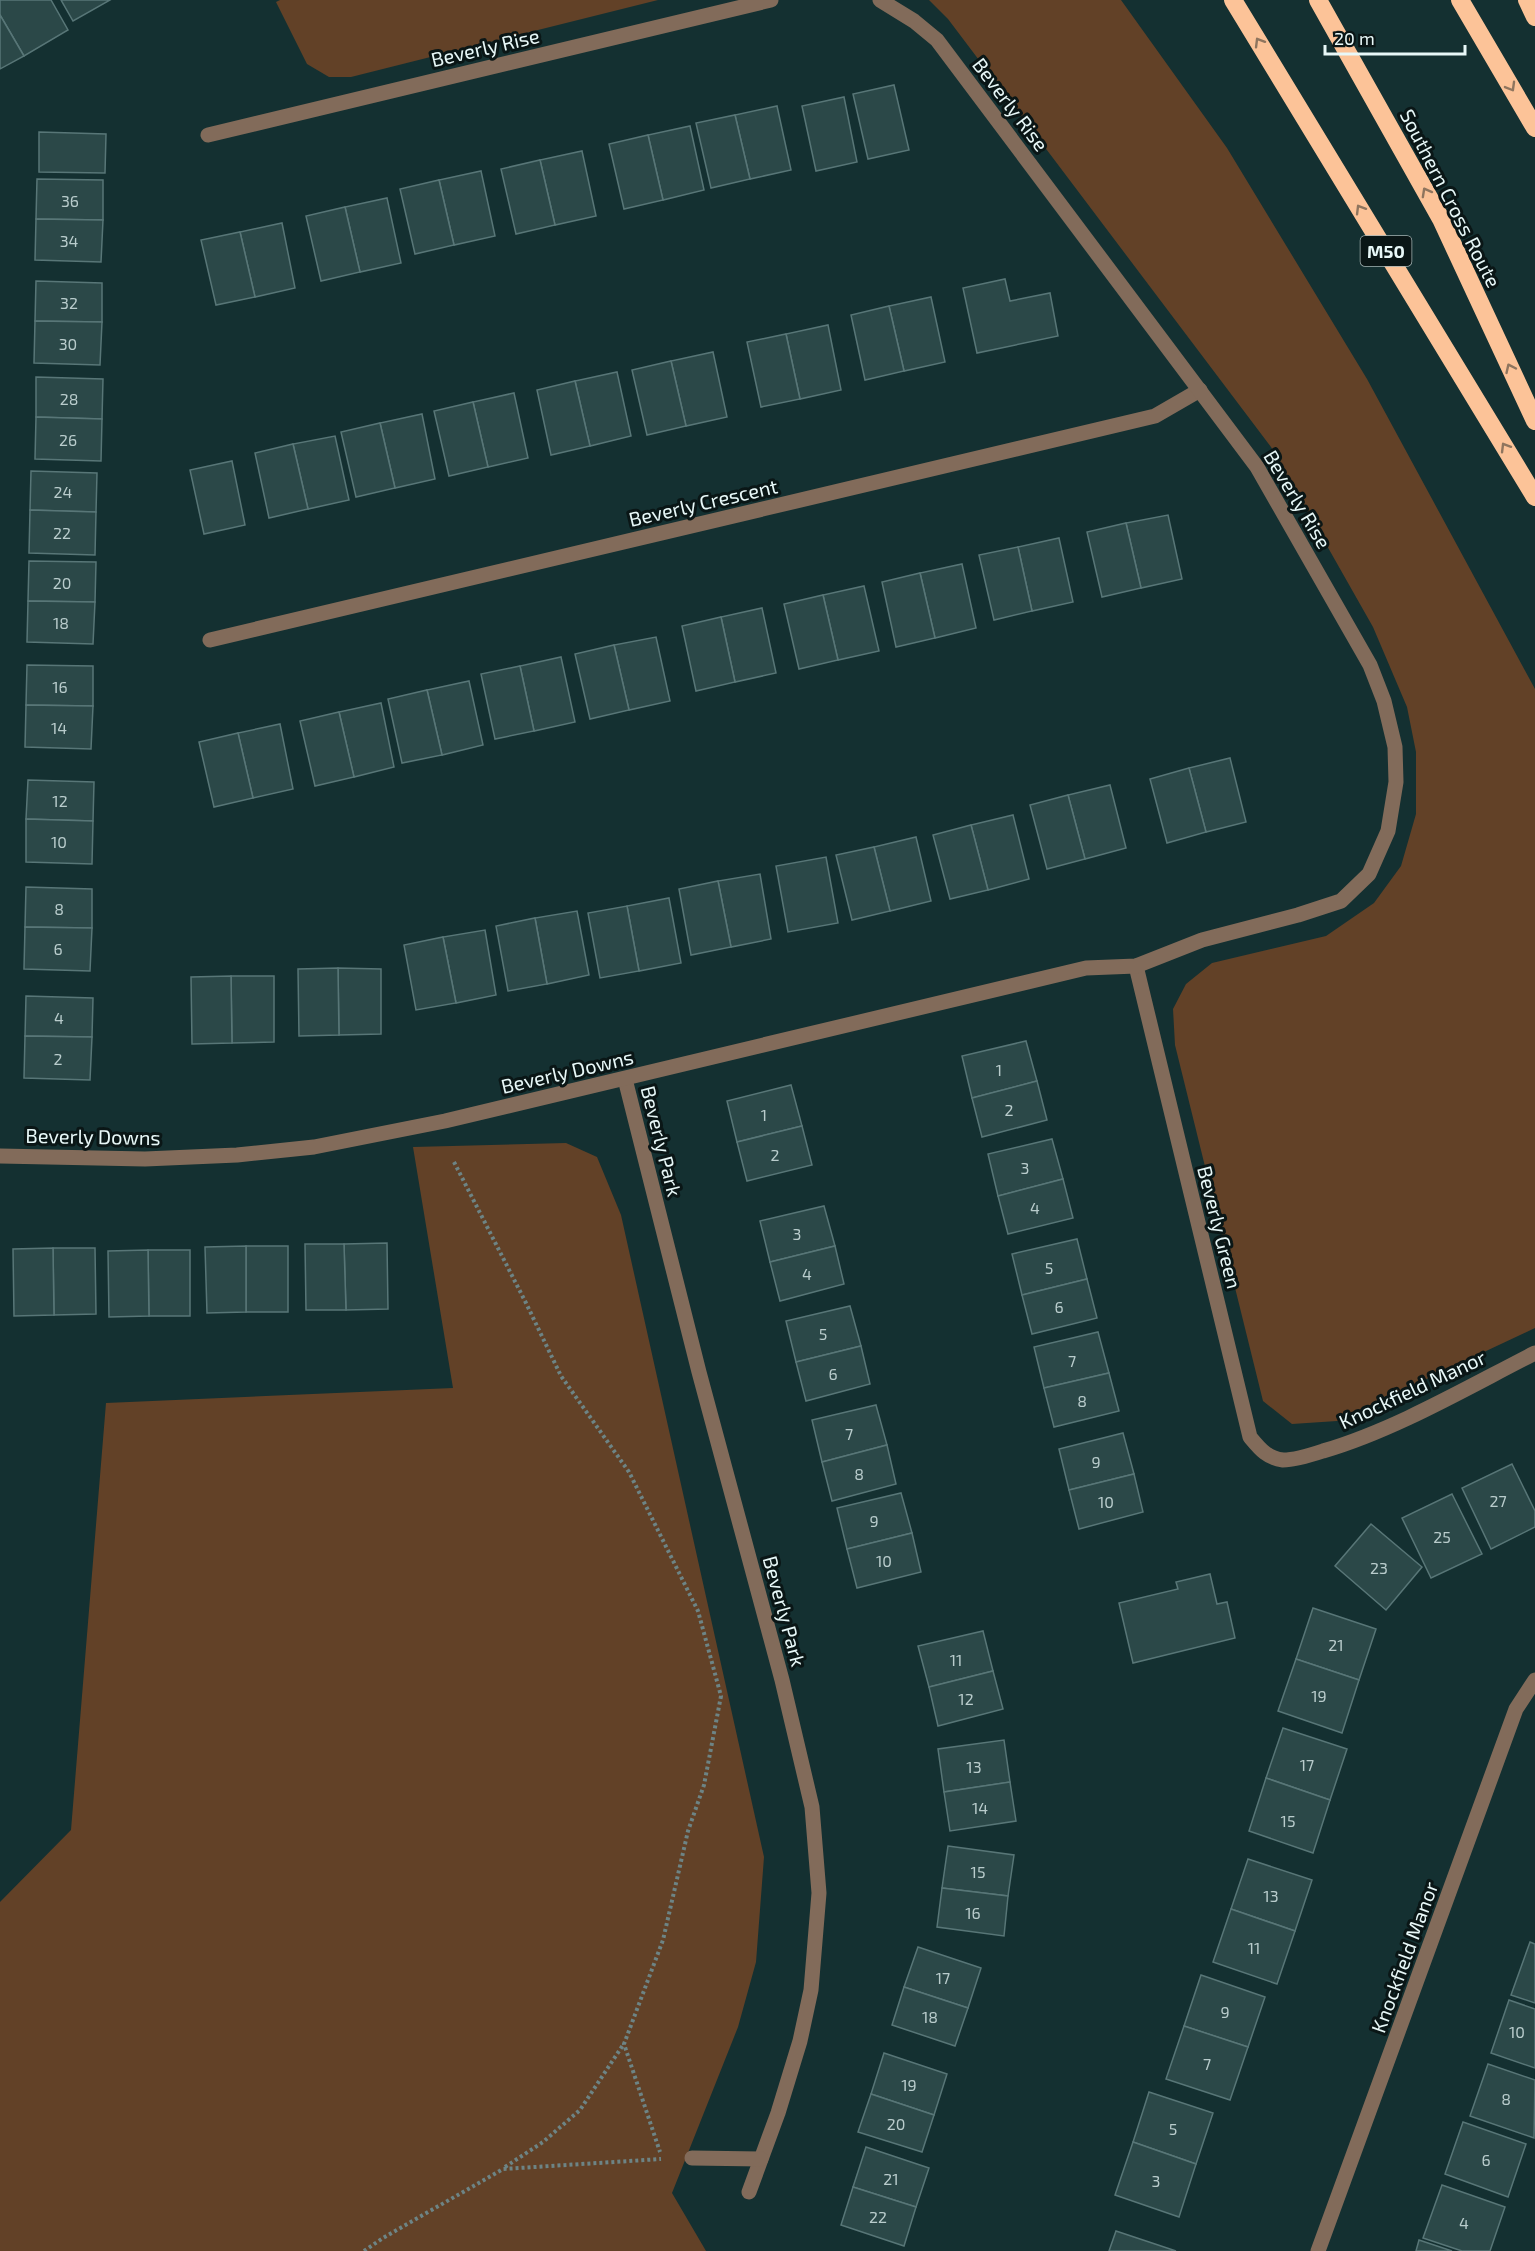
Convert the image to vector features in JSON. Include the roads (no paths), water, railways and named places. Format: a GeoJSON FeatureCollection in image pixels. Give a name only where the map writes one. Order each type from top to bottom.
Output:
{"type":"FeatureCollection","features":[{"type":"Feature","properties":{"kind":"highway","name":"M50"},"geometry":{"type":"LineString","coordinates":[[1233,0],[1535,497]]}},
{"type":"Feature","properties":{"kind":"highway","name":"Southern Cross Route"},"geometry":{"type":"LineString","coordinates":[[1318,0],[1441,219],[1535,421]]}},
{"type":"Feature","properties":{"kind":"highway"},"geometry":{"type":"LineString","coordinates":[[1460,0],[1535,128]]}},
{"type":"Feature","properties":{"kind":"highway"},"geometry":{"type":"LineString","coordinates":[[1527,0],[1535,17]]}},
{"type":"Feature","properties":{"kind":"street","name":"Beverly Rise"},"geometry":{"type":"LineString","coordinates":[[208,135],[771,0]]}},
{"type":"Feature","properties":{"kind":"street","name":"Beverly Rise"},"geometry":{"type":"LineString","coordinates":[[880,0],[914,21],[937,40],[1257,467],[1370,665],[1384,701],[1395,747],[1396,782],[1388,831],[1369,874],[1341,901],[1298,915],[1202,940],[1136,966]]}},
{"type":"Feature","properties":{"kind":"street","name":"Beverly Crescent"},"geometry":{"type":"LineString","coordinates":[[210,640],[1155,416],[1200,390]]}},
{"type":"Feature","properties":{"kind":"street","name":"Beverly Downs"},"geometry":{"type":"LineString","coordinates":[[0,1156],[145,1159],[237,1155],[314,1147],[425,1126],[1086,968],[1136,966]]}},
{"type":"Feature","properties":{"kind":"street","name":"Beverly Green"},"geometry":{"type":"LineString","coordinates":[[1136,966],[1250,1437],[1265,1455],[1283,1460],[1304,1457]]}},
{"type":"Feature","properties":{"kind":"street","name":"Beverly Park"},"geometry":{"type":"LineString","coordinates":[[625,1079],[696,1361],[782,1680],[812,1807],[819,1893],[811,1990],[800,2041],[749,2192]]}},
{"type":"Feature","properties":{"kind":"street","name":"Knockfield Manor"},"geometry":{"type":"LineString","coordinates":[[1304,1457],[1344,1445],[1389,1425],[1535,1353]]}},
{"type":"Feature","properties":{"kind":"street","name":"Knockfield Manor"},"geometry":{"type":"LineString","coordinates":[[1318,2251],[1516,1709],[1535,1680]]}},
{"type":"Feature","properties":{"kind":"street"},"geometry":{"type":"LineString","coordinates":[[692,2158],[761,2158]]}}]}
